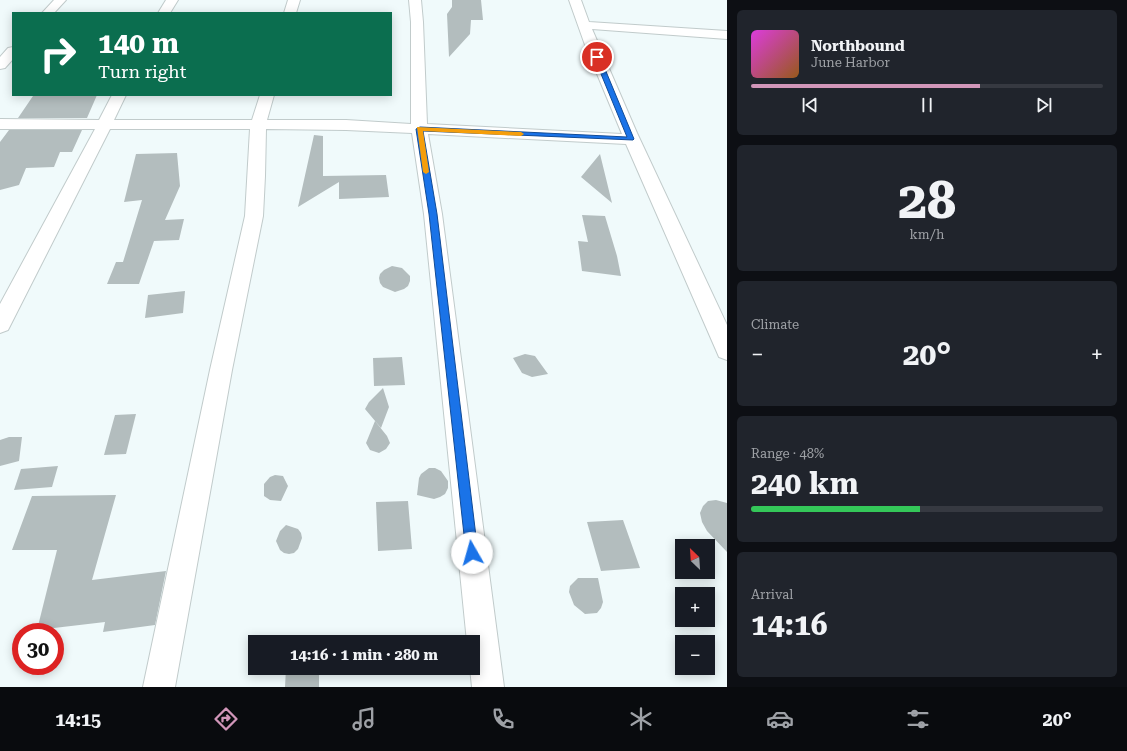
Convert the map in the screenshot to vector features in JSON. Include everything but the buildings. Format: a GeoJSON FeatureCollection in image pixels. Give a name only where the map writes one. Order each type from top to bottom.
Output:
{"type":"FeatureCollection","features":[{"type":"Feature","properties":{"kind":"street"},"geometry":{"type":"LineString","coordinates":[[49,12],[60,0]]}},
{"type":"Feature","properties":{"kind":"street"},"geometry":{"type":"LineString","coordinates":[[165,12],[172,0]]}},
{"type":"Feature","properties":{"kind":"street"},"geometry":{"type":"LineString","coordinates":[[290,12],[294,0]]}},
{"type":"Feature","properties":{"kind":"street"},"geometry":{"type":"LineString","coordinates":[[415,0],[420,129],[434,222],[488,687]]}},
{"type":"Feature","properties":{"kind":"street"},"geometry":{"type":"LineString","coordinates":[[575,0],[631,139],[697,279],[727,350]]}},
{"type":"Feature","properties":{"kind":"street"},"geometry":{"type":"LineString","coordinates":[[584,25],[727,35]]}},
{"type":"Feature","properties":{"kind":"street"},"geometry":{"type":"LineString","coordinates":[[0,65],[12,52]]}},
{"type":"Feature","properties":{"kind":"street"},"geometry":{"type":"LineString","coordinates":[[0,324],[105,125],[119,96]]}},
{"type":"Feature","properties":{"kind":"street"},"geometry":{"type":"LineString","coordinates":[[159,687],[222,362],[254,216],[257,176],[258,124],[267,96]]}},
{"type":"Feature","properties":{"kind":"street"},"geometry":{"type":"LineString","coordinates":[[0,124],[346,125],[631,139]]}},
{"type":"Feature","properties":{"kind":"slow traffic"},"geometry":{"type":"LineString","coordinates":[[426,172],[420,129],[521,134]]}},
{"type":"Feature","properties":{"kind":"route"},"geometry":{"type":"LineString","coordinates":[[472,553],[462,478],[453,380],[433,214],[420,129],[631,139],[597,57]]}}]}
